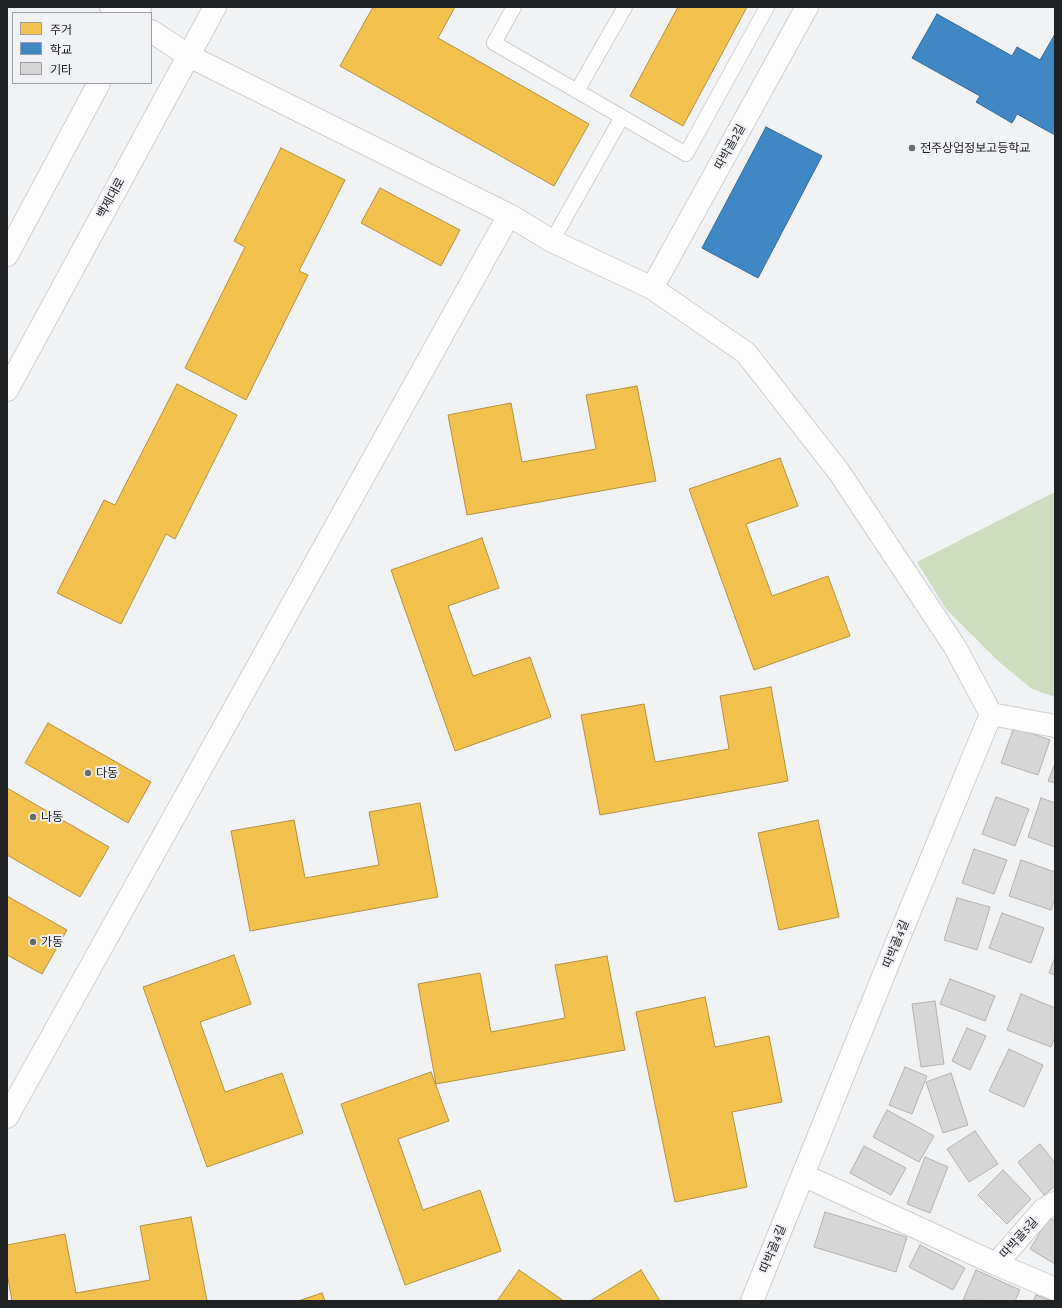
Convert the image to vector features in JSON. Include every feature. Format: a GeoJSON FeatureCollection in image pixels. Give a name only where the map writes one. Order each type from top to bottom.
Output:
{"type":"FeatureCollection","features":[{"type":"Feature","properties":{"kind":"street"},"geometry":{"type":"LineString","coordinates":[[111,7],[120,12]]}},
{"type":"Feature","properties":{"kind":"street","name":"백제대로"},"geometry":{"type":"LineString","coordinates":[[7,390],[216,7]]}},
{"type":"Feature","properties":{"kind":"street","name":"따박골2길"},"geometry":{"type":"LineString","coordinates":[[652,288],[807,7]]}},
{"type":"Feature","properties":{"kind":"street"},"geometry":{"type":"LineString","coordinates":[[152,32],[189,56],[510,216],[552,241],[652,288],[746,353],[838,472],[955,647],[991,714],[1055,726]]}},
{"type":"Feature","properties":{"kind":"street"},"geometry":{"type":"LineString","coordinates":[[7,255],[98,84]]}},
{"type":"Feature","properties":{"kind":"street"},"geometry":{"type":"LineString","coordinates":[[7,1117],[510,216]]}},
{"type":"Feature","properties":{"kind":"street","name":"따박골4길"},"geometry":{"type":"LineString","coordinates":[[752,1301],[991,714]]}},
{"type":"Feature","properties":{"kind":"street"},"geometry":{"type":"LineString","coordinates":[[803,1175],[996,1264]]}},
{"type":"Feature","properties":{"kind":"street","name":"따박골5길"},"geometry":{"type":"LineString","coordinates":[[1055,1203],[1044,1209],[996,1264],[1055,1289]]}},
{"type":"Feature","properties":{"kind":"lane"},"geometry":{"type":"LineString","coordinates":[[514,7],[494,43],[686,154],[767,7]]}},
{"type":"Feature","properties":{"kind":"lane"},"geometry":{"type":"LineString","coordinates":[[577,91],[625,7]]}},
{"type":"Feature","properties":{"kind":"lane"},"geometry":{"type":"LineString","coordinates":[[552,241],[622,117]]}},
{"type":"Feature","properties":{"kind":"green space"},"geometry":{"type":"Polygon","coordinates":[[[1055,492],[1055,697],[1032,689],[998,661],[946,609],[917,562],[1055,492]]]}},
{"type":"Feature","properties":{"kind":"building: 주거"},"geometry":{"type":"Polygon","coordinates":[[[373,7],[455,7],[438,38],[589,124],[554,186],[340,66],[373,7]]]}},
{"type":"Feature","properties":{"kind":"building: 주거"},"geometry":{"type":"Polygon","coordinates":[[[678,7],[747,7],[683,126],[630,96],[678,7]]]}},
{"type":"Feature","properties":{"kind":"building: 주거"},"geometry":{"type":"Polygon","coordinates":[[[281,148],[345,180],[299,271],[308,275],[246,400],[185,368],[245,247],[234,241],[281,148]]]}},
{"type":"Feature","properties":{"kind":"building: 주거"},"geometry":{"type":"Polygon","coordinates":[[[380,188],[460,230],[441,266],[361,223],[380,188]]]}},
{"type":"Feature","properties":{"kind":"building: 주거"},"geometry":{"type":"Polygon","coordinates":[[[177,384],[237,415],[175,539],[166,534],[121,624],[57,593],[104,500],[115,505],[177,384]]]}},
{"type":"Feature","properties":{"kind":"building: 주거"},"geometry":{"type":"Polygon","coordinates":[[[637,386],[656,481],[467,515],[448,415],[511,403],[522,462],[596,449],[586,395],[637,386]]]}},
{"type":"Feature","properties":{"kind":"building: 주거"},"geometry":{"type":"Polygon","coordinates":[[[780,458],[798,506],[746,524],[772,596],[828,576],[850,636],[754,670],[689,489],[780,458]]]}},
{"type":"Feature","properties":{"kind":"building: 주거"},"geometry":{"type":"Polygon","coordinates":[[[482,538],[499,588],[448,606],[473,676],[530,657],[551,717],[455,751],[391,570],[482,538]]]}},
{"type":"Feature","properties":{"kind":"building: 주거"},"geometry":{"type":"Polygon","coordinates":[[[771,687],[788,781],[600,815],[581,715],[644,704],[655,762],[729,749],[720,696],[771,687]]]}},
{"type":"Feature","properties":{"kind":"building: 주거","name":"다동"},"geometry":{"type":"Polygon","coordinates":[[[48,723],[151,782],[128,823],[25,763],[48,723]]]}},
{"type":"Feature","properties":{"kind":"building: 주거","name":"나동"},"geometry":{"type":"Polygon","coordinates":[[[7,788],[109,847],[80,897],[7,855],[7,788]]]}},
{"type":"Feature","properties":{"kind":"building: 주거"},"geometry":{"type":"Polygon","coordinates":[[[420,803],[438,897],[250,931],[231,831],[294,820],[305,878],[379,865],[369,812],[420,803]]]}},
{"type":"Feature","properties":{"kind":"building: 주거"},"geometry":{"type":"Polygon","coordinates":[[[818,820],[839,917],[779,930],[758,833],[818,820]]]}},
{"type":"Feature","properties":{"kind":"building: 주거","name":"가동"},"geometry":{"type":"Polygon","coordinates":[[[7,896],[67,930],[42,974],[7,955],[7,896]]]}},
{"type":"Feature","properties":{"kind":"building: 주거"},"geometry":{"type":"Polygon","coordinates":[[[234,955],[251,1004],[200,1022],[225,1092],[282,1073],[303,1133],[207,1167],[143,987],[234,955]]]}},
{"type":"Feature","properties":{"kind":"building: 주거"},"geometry":{"type":"Polygon","coordinates":[[[607,956],[625,1050],[436,1084],[418,984],[480,973],[491,1032],[565,1018],[555,965],[607,956]]]}},
{"type":"Feature","properties":{"kind":"building: 주거"},"geometry":{"type":"Polygon","coordinates":[[[705,997],[715,1047],[769,1036],[782,1102],[732,1112],[747,1187],[675,1202],[636,1012],[705,997]]]}},
{"type":"Feature","properties":{"kind":"building: 주거"},"geometry":{"type":"Polygon","coordinates":[[[431,1072],[449,1121],[398,1139],[423,1210],[480,1190],[501,1251],[405,1285],[341,1104],[431,1072]]]}},
{"type":"Feature","properties":{"kind":"building: 주거"},"geometry":{"type":"Polygon","coordinates":[[[191,1217],[207,1301],[12,1301],[7,1273],[7,1245],[65,1234],[76,1293],[150,1280],[140,1226],[191,1217]]]}},
{"type":"Feature","properties":{"kind":"building: 주거"},"geometry":{"type":"Polygon","coordinates":[[[519,1270],[564,1301],[497,1301],[519,1270]]]}},
{"type":"Feature","properties":{"kind":"building: 주거"},"geometry":{"type":"Polygon","coordinates":[[[641,1270],[660,1301],[590,1301],[641,1270]]]}},
{"type":"Feature","properties":{"kind":"building: 주거"},"geometry":{"type":"Polygon","coordinates":[[[322,1293],[325,1301],[298,1301],[322,1293]]]}},
{"type":"Feature","properties":{"kind":"building: 학교"},"geometry":{"type":"Polygon","coordinates":[[[937,14],[1012,56],[1017,47],[1040,60],[1055,34],[1055,135],[1017,114],[1012,123],[976,102],[980,96],[912,58],[937,14]]]}},
{"type":"Feature","properties":{"kind":"building: 학교"},"geometry":{"type":"Polygon","coordinates":[[[766,127],[822,156],[758,278],[702,248],[766,127]]]}},
{"type":"Feature","properties":{"kind":"building: 기타"},"geometry":{"type":"Polygon","coordinates":[[[1014,727],[1050,740],[1038,775],[1001,763],[1014,727]]]}},
{"type":"Feature","properties":{"kind":"building: 기타"},"geometry":{"type":"Polygon","coordinates":[[[1055,763],[1055,783],[1048,781],[1055,763]]]}},
{"type":"Feature","properties":{"kind":"building: 기타"},"geometry":{"type":"Polygon","coordinates":[[[996,797],[1029,809],[1015,846],[982,834],[996,797]]]}},
{"type":"Feature","properties":{"kind":"building: 기타"},"geometry":{"type":"Polygon","coordinates":[[[1041,798],[1055,803],[1055,847],[1028,837],[1041,798]]]}},
{"type":"Feature","properties":{"kind":"building: 기타"},"geometry":{"type":"Polygon","coordinates":[[[974,849],[1007,860],[994,894],[962,883],[974,849]]]}},
{"type":"Feature","properties":{"kind":"building: 기타"},"geometry":{"type":"Polygon","coordinates":[[[1021,860],[1055,872],[1055,899],[1051,910],[1009,896],[1021,860]]]}},
{"type":"Feature","properties":{"kind":"building: 기타"},"geometry":{"type":"Polygon","coordinates":[[[957,898],[990,907],[977,950],[944,940],[957,898]]]}},
{"type":"Feature","properties":{"kind":"building: 기타"},"geometry":{"type":"Polygon","coordinates":[[[1002,913],[1044,928],[1031,963],[989,948],[1002,913]]]}},
{"type":"Feature","properties":{"kind":"building: 기타"},"geometry":{"type":"Polygon","coordinates":[[[1055,957],[1055,975],[1049,973],[1055,957]]]}},
{"type":"Feature","properties":{"kind":"building: 기타"},"geometry":{"type":"Polygon","coordinates":[[[950,979],[995,996],[985,1021],[940,1004],[950,979]]]}},
{"type":"Feature","properties":{"kind":"building: 기타"},"geometry":{"type":"Polygon","coordinates":[[[1021,994],[1055,1008],[1055,1037],[1051,1047],[1007,1030],[1021,994]]]}},
{"type":"Feature","properties":{"kind":"building: 기타"},"geometry":{"type":"Polygon","coordinates":[[[935,1001],[944,1064],[921,1067],[912,1004],[935,1001]]]}},
{"type":"Feature","properties":{"kind":"building: 기타"},"geometry":{"type":"Polygon","coordinates":[[[967,1028],[986,1036],[970,1070],[952,1061],[967,1028]]]}},
{"type":"Feature","properties":{"kind":"building: 기타"},"geometry":{"type":"Polygon","coordinates":[[[1009,1049],[1043,1065],[1024,1107],[989,1091],[1009,1049]]]}},
{"type":"Feature","properties":{"kind":"building: 기타"},"geometry":{"type":"Polygon","coordinates":[[[905,1067],[927,1076],[912,1114],[889,1105],[905,1067]]]}},
{"type":"Feature","properties":{"kind":"building: 기타"},"geometry":{"type":"Polygon","coordinates":[[[951,1073],[968,1125],[943,1133],[926,1082],[951,1073]]]}},
{"type":"Feature","properties":{"kind":"building: 기타"},"geometry":{"type":"Polygon","coordinates":[[[887,1110],[934,1136],[919,1162],[873,1137],[887,1110]]]}},
{"type":"Feature","properties":{"kind":"building: 기타"},"geometry":{"type":"Polygon","coordinates":[[[975,1131],[998,1164],[969,1182],[947,1149],[975,1131]]]}},
{"type":"Feature","properties":{"kind":"building: 기타"},"geometry":{"type":"Polygon","coordinates":[[[1040,1144],[1055,1163],[1055,1186],[1044,1195],[1018,1162],[1040,1144]]]}},
{"type":"Feature","properties":{"kind":"building: 기타"},"geometry":{"type":"Polygon","coordinates":[[[864,1146],[906,1168],[891,1195],[850,1173],[864,1146]]]}},
{"type":"Feature","properties":{"kind":"building: 기타"},"geometry":{"type":"Polygon","coordinates":[[[925,1157],[948,1167],[930,1213],[907,1204],[925,1157]]]}},
{"type":"Feature","properties":{"kind":"building: 기타"},"geometry":{"type":"Polygon","coordinates":[[[1003,1170],[1031,1199],[1007,1224],[978,1195],[1003,1170]]]}},
{"type":"Feature","properties":{"kind":"building: 기타"},"geometry":{"type":"Polygon","coordinates":[[[825,1212],[907,1237],[896,1272],[814,1247],[825,1212]]]}},
{"type":"Feature","properties":{"kind":"building: 기타"},"geometry":{"type":"Polygon","coordinates":[[[1049,1218],[1055,1221],[1055,1264],[1030,1249],[1049,1218]]]}},
{"type":"Feature","properties":{"kind":"building: 기타"},"geometry":{"type":"Polygon","coordinates":[[[920,1245],[965,1268],[953,1290],[909,1267],[920,1245]]]}},
{"type":"Feature","properties":{"kind":"building: 기타"},"geometry":{"type":"Polygon","coordinates":[[[976,1270],[1020,1290],[1015,1301],[963,1300],[976,1270]]]}},
{"type":"Feature","properties":{"kind":"building: 기타"},"geometry":{"type":"Polygon","coordinates":[[[1036,1295],[1052,1301],[1033,1301],[1036,1295]]]}},
{"type":"Feature","properties":{"kind":"place","name":"전주상업정보고등학교"},"geometry":{"type":"Point","coordinates":[912,148]}},
{"type":"Feature","properties":{"kind":"place","name":"다동"},"geometry":{"type":"Point","coordinates":[88,773]}},
{"type":"Feature","properties":{"kind":"place","name":"나동"},"geometry":{"type":"Point","coordinates":[33,817]}},
{"type":"Feature","properties":{"kind":"place","name":"가동"},"geometry":{"type":"Point","coordinates":[33,942]}}]}
